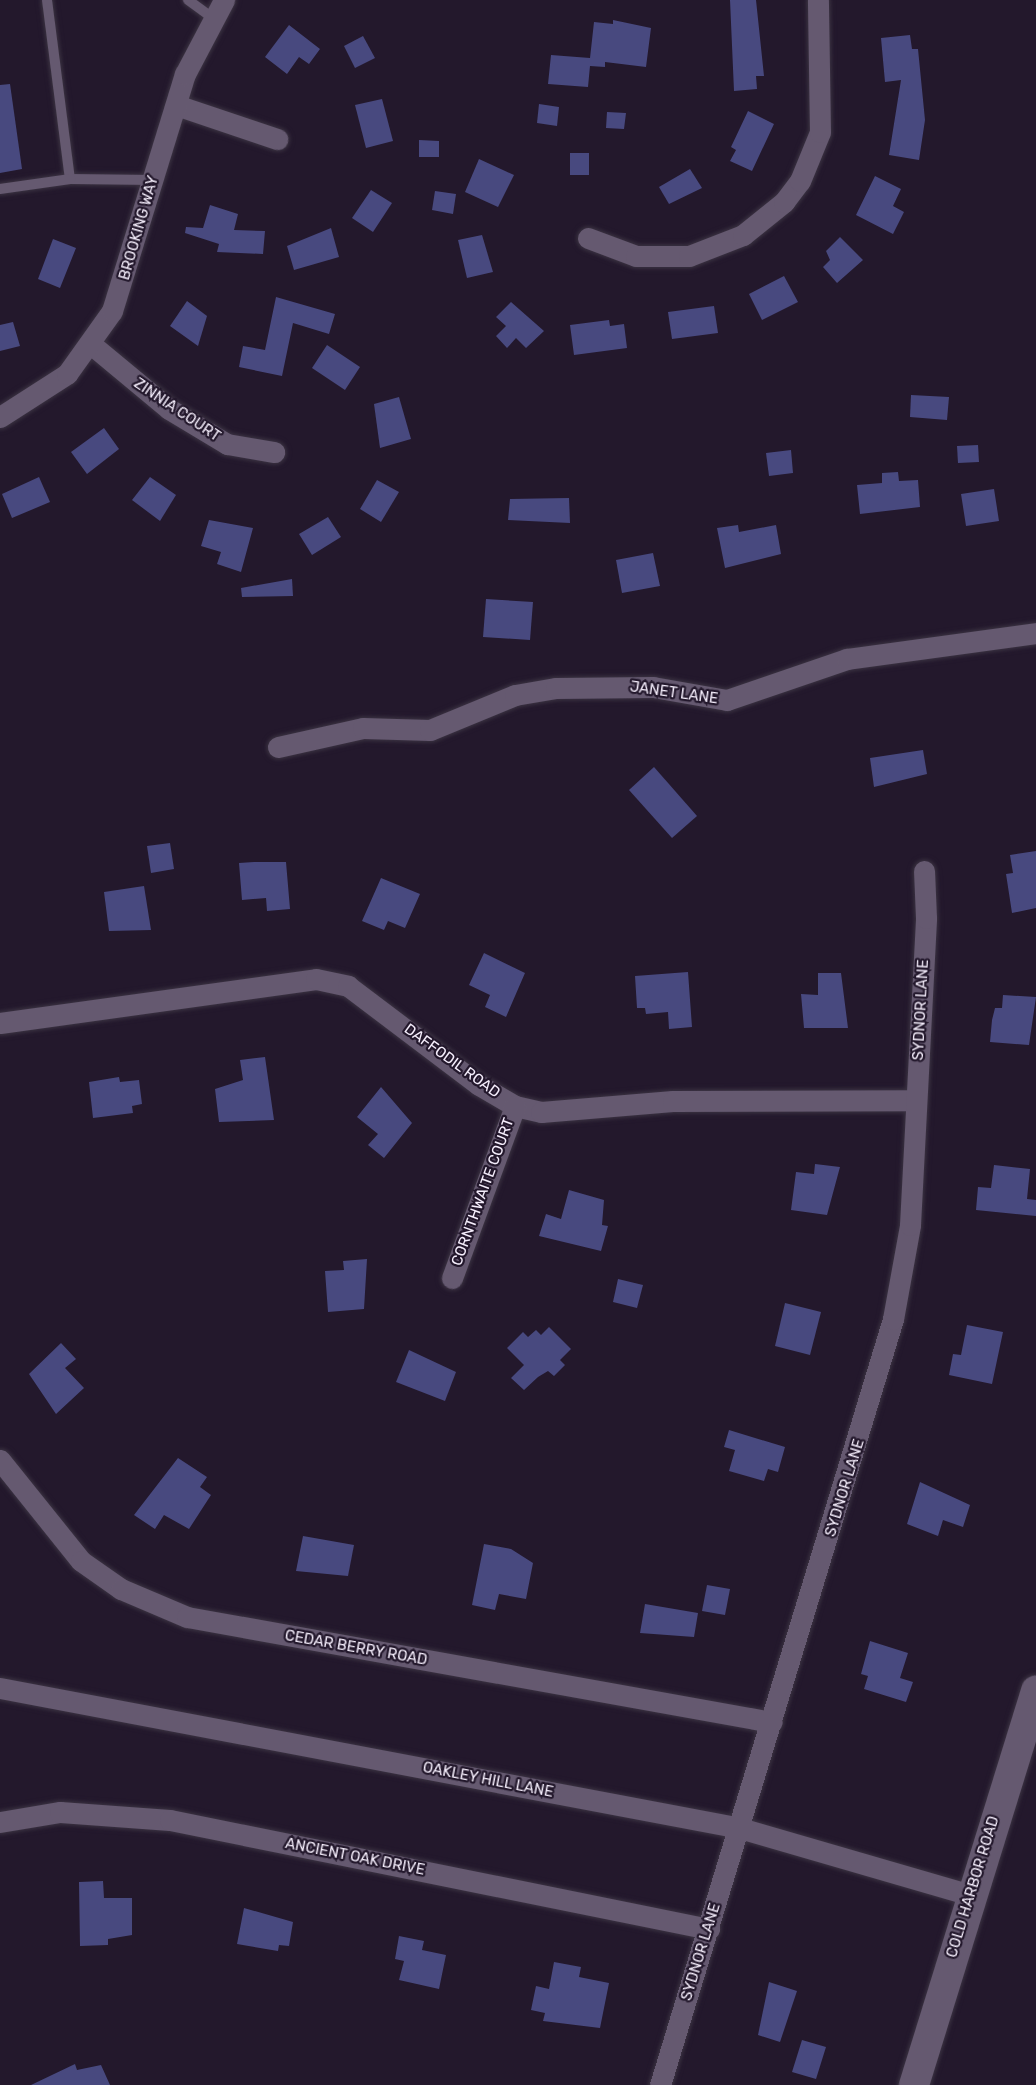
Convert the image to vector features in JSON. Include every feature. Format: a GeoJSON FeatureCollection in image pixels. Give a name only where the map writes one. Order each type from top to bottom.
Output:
{"type":"FeatureCollection","features":[{"type":"Feature","properties":{"kind":"main road","name":"COLD HARBOR ROAD"},"geometry":{"type":"LineString","coordinates":[[914,2085],[970,1895],[1036,1690]]}},
{"type":"Feature","properties":{"kind":"street"},"geometry":{"type":"LineString","coordinates":[[588,238],[636,256],[689,256],[742,235],[784,202],[800,181],[820,132],[818,0]]}},
{"type":"Feature","properties":{"kind":"street","name":"BROOKING WAY"},"geometry":{"type":"LineString","coordinates":[[0,417],[42,394],[92,345],[120,293],[176,105],[217,8]]}},
{"type":"Feature","properties":{"kind":"street"},"geometry":{"type":"LineString","coordinates":[[176,105],[277,139]]}},
{"type":"Feature","properties":{"kind":"street","name":"ZINNIA COURT"},"geometry":{"type":"LineString","coordinates":[[92,345],[170,409],[227,444],[274,452]]}},
{"type":"Feature","properties":{"kind":"street","name":"JANET LANE"},"geometry":{"type":"LineString","coordinates":[[278,747],[363,728],[430,730],[515,695],[556,688],[653,687],[727,700],[847,659],[1036,633]]}},
{"type":"Feature","properties":{"kind":"street","name":"SYDNOR LANE"},"geometry":{"type":"LineString","coordinates":[[660,2085],[893,1319],[910,1225],[924,871]]}},
{"type":"Feature","properties":{"kind":"street","name":"DAFFODIL ROAD"},"geometry":{"type":"LineString","coordinates":[[0,1023],[316,979],[348,986],[515,1106],[541,1112],[673,1101],[916,1100]]}},
{"type":"Feature","properties":{"kind":"street","name":"CORNTHWAITE COURT"},"geometry":{"type":"LineString","coordinates":[[452,1278],[515,1106]]}},
{"type":"Feature","properties":{"kind":"street","name":"CEDAR BERRY ROAD"},"geometry":{"type":"LineString","coordinates":[[0,1460],[81,1561],[121,1589],[188,1617],[772,1722]]}},
{"type":"Feature","properties":{"kind":"street","name":"OAKLEY HILL LANE"},"geometry":{"type":"LineString","coordinates":[[0,1688],[740,1828],[970,1895]]}},
{"type":"Feature","properties":{"kind":"street","name":"ANCIENT OAK DRIVE"},"geometry":{"type":"LineString","coordinates":[[0,1822],[60,1812],[170,1820],[709,1929]]}},
{"type":"Feature","properties":{"kind":"lane"},"geometry":{"type":"LineString","coordinates":[[47,0],[70,178]]}},
{"type":"Feature","properties":{"kind":"lane"},"geometry":{"type":"LineString","coordinates":[[188,0],[217,8]]}},
{"type":"Feature","properties":{"kind":"lane"},"geometry":{"type":"LineString","coordinates":[[0,189],[70,178],[154,180]]}},
{"type":"Feature","properties":{"kind":"building"},"geometry":{"type":"Polygon","coordinates":[[[730,0],[756,0],[764,76],[756,76],[757,89],[734,91],[730,0]]]}},
{"type":"Feature","properties":{"kind":"building"},"geometry":{"type":"Polygon","coordinates":[[[613,20],[651,28],[646,67],[605,62],[605,67],[590,66],[588,87],[548,84],[551,55],[590,58],[594,22],[613,24],[613,20]]]}},
{"type":"Feature","properties":{"kind":"building"},"geometry":{"type":"Polygon","coordinates":[[[289,25],[320,49],[309,64],[299,57],[287,74],[265,57],[289,25]]]}},
{"type":"Feature","properties":{"kind":"building"},"geometry":{"type":"Polygon","coordinates":[[[910,35],[912,49],[918,49],[925,120],[919,160],[889,155],[901,80],[885,82],[881,38],[910,35]]]}},
{"type":"Feature","properties":{"kind":"building"},"geometry":{"type":"Polygon","coordinates":[[[363,36],[375,58],[355,68],[344,46],[363,36]]]}},
{"type":"Feature","properties":{"kind":"building"},"geometry":{"type":"Polygon","coordinates":[[[10,84],[22,169],[0,173],[0,85],[10,84]]]}},
{"type":"Feature","properties":{"kind":"building"},"geometry":{"type":"Polygon","coordinates":[[[382,99],[393,141],[366,148],[355,105],[382,99]]]}},
{"type":"Feature","properties":{"kind":"building"},"geometry":{"type":"Polygon","coordinates":[[[539,104],[559,107],[557,126],[537,123],[539,104]]]}},
{"type":"Feature","properties":{"kind":"building"},"geometry":{"type":"Polygon","coordinates":[[[748,111],[774,124],[752,171],[730,161],[736,150],[731,147],[748,111]]]}},
{"type":"Feature","properties":{"kind":"building"},"geometry":{"type":"Polygon","coordinates":[[[607,112],[626,113],[624,129],[606,128],[607,112]]]}},
{"type":"Feature","properties":{"kind":"building"},"geometry":{"type":"Polygon","coordinates":[[[419,140],[439,141],[439,157],[419,157],[419,140]]]}},
{"type":"Feature","properties":{"kind":"building"},"geometry":{"type":"Polygon","coordinates":[[[570,153],[589,153],[589,175],[570,175],[570,153]]]}},
{"type":"Feature","properties":{"kind":"building"},"geometry":{"type":"Polygon","coordinates":[[[479,159],[514,175],[498,207],[465,192],[479,159]]]}},
{"type":"Feature","properties":{"kind":"building"},"geometry":{"type":"Polygon","coordinates":[[[690,169],[702,188],[669,204],[659,187],[690,169]]]}},
{"type":"Feature","properties":{"kind":"building"},"geometry":{"type":"Polygon","coordinates":[[[875,176],[901,189],[893,206],[904,212],[893,234],[856,215],[875,176]]]}},
{"type":"Feature","properties":{"kind":"building"},"geometry":{"type":"Polygon","coordinates":[[[371,190],[392,203],[373,232],[352,218],[371,190]]]}},
{"type":"Feature","properties":{"kind":"building"},"geometry":{"type":"Polygon","coordinates":[[[435,191],[456,194],[453,214],[432,210],[435,191]]]}},
{"type":"Feature","properties":{"kind":"building"},"geometry":{"type":"Polygon","coordinates":[[[210,205],[238,214],[234,230],[265,231],[263,254],[217,252],[219,244],[185,233],[186,227],[203,228],[210,205]]]}},
{"type":"Feature","properties":{"kind":"building"},"geometry":{"type":"Polygon","coordinates":[[[331,228],[339,257],[294,270],[287,246],[331,228]]]}},
{"type":"Feature","properties":{"kind":"building"},"geometry":{"type":"Polygon","coordinates":[[[482,235],[493,272],[467,278],[458,240],[482,235]]]}},
{"type":"Feature","properties":{"kind":"building"},"geometry":{"type":"Polygon","coordinates":[[[840,237],[863,260],[837,283],[823,267],[830,260],[826,251],[840,237]]]}},
{"type":"Feature","properties":{"kind":"building"},"geometry":{"type":"Polygon","coordinates":[[[53,239],[76,248],[60,288],[38,279],[53,239]]]}},
{"type":"Feature","properties":{"kind":"building"},"geometry":{"type":"Polygon","coordinates":[[[784,276],[798,302],[762,320],[749,294],[784,276]]]}},
{"type":"Feature","properties":{"kind":"building"},"geometry":{"type":"Polygon","coordinates":[[[276,297],[335,314],[329,334],[293,323],[282,376],[239,367],[243,346],[265,350],[276,297]]]}},
{"type":"Feature","properties":{"kind":"building"},"geometry":{"type":"Polygon","coordinates":[[[187,301],[207,316],[198,346],[170,326],[187,301]]]}},
{"type":"Feature","properties":{"kind":"building"},"geometry":{"type":"Polygon","coordinates":[[[511,302],[544,331],[526,348],[516,338],[507,348],[496,336],[506,326],[496,317],[511,302]]]}},
{"type":"Feature","properties":{"kind":"building"},"geometry":{"type":"Polygon","coordinates":[[[714,306],[718,333],[672,339],[668,312],[714,306]]]}},
{"type":"Feature","properties":{"kind":"building"},"geometry":{"type":"Polygon","coordinates":[[[609,320],[610,326],[624,324],[627,348],[574,355],[570,325],[609,320]]]}},
{"type":"Feature","properties":{"kind":"building"},"geometry":{"type":"Polygon","coordinates":[[[13,322],[20,346],[0,351],[0,325],[13,322]]]}},
{"type":"Feature","properties":{"kind":"building"},"geometry":{"type":"Polygon","coordinates":[[[327,345],[360,367],[345,390],[312,368],[327,345]]]}},
{"type":"Feature","properties":{"kind":"building"},"geometry":{"type":"Polygon","coordinates":[[[911,395],[949,397],[947,420],[910,417],[911,395]]]}},
{"type":"Feature","properties":{"kind":"building"},"geometry":{"type":"Polygon","coordinates":[[[399,397],[411,439],[380,448],[374,404],[399,397]]]}},
{"type":"Feature","properties":{"kind":"building"},"geometry":{"type":"Polygon","coordinates":[[[104,428],[119,449],[87,474],[71,452],[104,428]]]}},
{"type":"Feature","properties":{"kind":"building"},"geometry":{"type":"Polygon","coordinates":[[[978,445],[979,462],[958,463],[957,446],[978,445]]]}},
{"type":"Feature","properties":{"kind":"building"},"geometry":{"type":"Polygon","coordinates":[[[791,450],[793,473],[769,476],[766,453],[791,450]]]}},
{"type":"Feature","properties":{"kind":"building"},"geometry":{"type":"Polygon","coordinates":[[[898,472],[899,481],[918,480],[920,507],[860,514],[857,485],[882,483],[882,473],[898,472]]]}},
{"type":"Feature","properties":{"kind":"building"},"geometry":{"type":"Polygon","coordinates":[[[39,477],[50,502],[12,518],[2,494],[39,477]]]}},
{"type":"Feature","properties":{"kind":"building"},"geometry":{"type":"Polygon","coordinates":[[[150,477],[176,495],[160,521],[132,500],[150,477]]]}},
{"type":"Feature","properties":{"kind":"building"},"geometry":{"type":"Polygon","coordinates":[[[377,480],[399,492],[381,522],[360,509],[377,480]]]}},
{"type":"Feature","properties":{"kind":"building"},"geometry":{"type":"Polygon","coordinates":[[[994,489],[999,521],[966,526],[961,494],[994,489]]]}},
{"type":"Feature","properties":{"kind":"building"},"geometry":{"type":"Polygon","coordinates":[[[569,498],[570,523],[508,520],[510,499],[569,498]]]}},
{"type":"Feature","properties":{"kind":"building"},"geometry":{"type":"Polygon","coordinates":[[[328,517],[341,537],[312,555],[299,534],[328,517]]]}},
{"type":"Feature","properties":{"kind":"building"},"geometry":{"type":"Polygon","coordinates":[[[209,520],[253,528],[241,572],[217,564],[221,552],[201,546],[209,520]]]}},
{"type":"Feature","properties":{"kind":"building"},"geometry":{"type":"Polygon","coordinates":[[[738,525],[739,532],[776,525],[781,554],[725,568],[717,528],[738,525]]]}},
{"type":"Feature","properties":{"kind":"building"},"geometry":{"type":"Polygon","coordinates":[[[653,553],[660,586],[622,593],[616,560],[653,553]]]}},
{"type":"Feature","properties":{"kind":"building"},"geometry":{"type":"Polygon","coordinates":[[[292,579],[293,596],[242,597],[241,588],[292,579]]]}},
{"type":"Feature","properties":{"kind":"building"},"geometry":{"type":"Polygon","coordinates":[[[486,599],[533,602],[530,640],[483,637],[486,599]]]}},
{"type":"Feature","properties":{"kind":"building"},"geometry":{"type":"Polygon","coordinates":[[[923,750],[927,774],[874,787],[870,758],[923,750]]]}},
{"type":"Feature","properties":{"kind":"building"},"geometry":{"type":"Polygon","coordinates":[[[654,767],[697,816],[672,838],[629,790],[654,767]]]}},
{"type":"Feature","properties":{"kind":"building"},"geometry":{"type":"Polygon","coordinates":[[[170,843],[174,869],[151,873],[147,846],[170,843]]]}},
{"type":"Feature","properties":{"kind":"building"},"geometry":{"type":"Polygon","coordinates":[[[1036,851],[1036,908],[1012,913],[1006,874],[1013,873],[1010,855],[1036,851]]]}},
{"type":"Feature","properties":{"kind":"building"},"geometry":{"type":"Polygon","coordinates":[[[286,862],[290,909],[267,911],[266,898],[242,900],[239,863],[286,862]]]}},
{"type":"Feature","properties":{"kind":"building"},"geometry":{"type":"Polygon","coordinates":[[[381,878],[420,894],[405,928],[388,921],[384,930],[362,921],[381,878]]]}},
{"type":"Feature","properties":{"kind":"building"},"geometry":{"type":"Polygon","coordinates":[[[144,886],[151,930],[109,931],[104,892],[144,886]]]}},
{"type":"Feature","properties":{"kind":"building"},"geometry":{"type":"Polygon","coordinates":[[[484,953],[525,973],[506,1017],[485,1007],[490,995],[469,985],[484,953]]]}},
{"type":"Feature","properties":{"kind":"building"},"geometry":{"type":"Polygon","coordinates":[[[688,972],[692,1027],[669,1029],[668,1012],[646,1014],[645,1008],[637,1008],[635,976],[688,972]]]}},
{"type":"Feature","properties":{"kind":"building"},"geometry":{"type":"Polygon","coordinates":[[[818,973],[841,973],[848,1028],[804,1028],[801,994],[818,995],[818,973]]]}},
{"type":"Feature","properties":{"kind":"building"},"geometry":{"type":"Polygon","coordinates":[[[1003,995],[1036,997],[1029,1045],[990,1042],[995,1008],[1002,1008],[1003,995]]]}},
{"type":"Feature","properties":{"kind":"building"},"geometry":{"type":"Polygon","coordinates":[[[265,1057],[274,1120],[219,1122],[215,1089],[243,1080],[240,1060],[265,1057]]]}},
{"type":"Feature","properties":{"kind":"building"},"geometry":{"type":"Polygon","coordinates":[[[119,1077],[120,1082],[139,1080],[142,1104],[132,1106],[133,1113],[93,1118],[89,1082],[119,1077]]]}},
{"type":"Feature","properties":{"kind":"building"},"geometry":{"type":"Polygon","coordinates":[[[381,1087],[412,1123],[384,1158],[368,1145],[378,1134],[357,1117],[381,1087]]]}},
{"type":"Feature","properties":{"kind":"building"},"geometry":{"type":"Polygon","coordinates":[[[815,1164],[840,1167],[827,1215],[791,1210],[796,1172],[814,1174],[815,1164]]]}},
{"type":"Feature","properties":{"kind":"building"},"geometry":{"type":"Polygon","coordinates":[[[994,1165],[1030,1169],[1027,1199],[1036,1200],[1036,1216],[976,1210],[978,1187],[991,1188],[994,1165]]]}},
{"type":"Feature","properties":{"kind":"building"},"geometry":{"type":"Polygon","coordinates":[[[569,1190],[604,1200],[602,1225],[608,1226],[601,1251],[539,1236],[546,1214],[561,1219],[569,1190]]]}},
{"type":"Feature","properties":{"kind":"building"},"geometry":{"type":"Polygon","coordinates":[[[367,1259],[364,1309],[328,1312],[325,1271],[344,1270],[343,1261],[367,1259]]]}},
{"type":"Feature","properties":{"kind":"building"},"geometry":{"type":"Polygon","coordinates":[[[618,1279],[643,1285],[637,1308],[613,1302],[618,1279]]]}},
{"type":"Feature","properties":{"kind":"building"},"geometry":{"type":"Polygon","coordinates":[[[785,1303],[821,1312],[810,1355],[775,1346],[785,1303]]]}},
{"type":"Feature","properties":{"kind":"building"},"geometry":{"type":"Polygon","coordinates":[[[967,1325],[1003,1332],[992,1384],[949,1375],[953,1354],[961,1355],[967,1325]]]}},
{"type":"Feature","properties":{"kind":"building"},"geometry":{"type":"Polygon","coordinates":[[[549,1327],[571,1349],[560,1360],[565,1365],[554,1376],[548,1371],[538,1377],[524,1390],[511,1378],[524,1365],[507,1348],[523,1332],[528,1337],[536,1330],[541,1335],[549,1327]]]}},
{"type":"Feature","properties":{"kind":"building"},"geometry":{"type":"Polygon","coordinates":[[[61,1343],[76,1359],[65,1368],[84,1388],[56,1414],[29,1374],[61,1343]]]}},
{"type":"Feature","properties":{"kind":"building"},"geometry":{"type":"Polygon","coordinates":[[[409,1350],[456,1372],[445,1401],[396,1382],[409,1350]]]}},
{"type":"Feature","properties":{"kind":"building"},"geometry":{"type":"Polygon","coordinates":[[[729,1430],[785,1447],[778,1472],[768,1469],[764,1481],[729,1471],[735,1450],[724,1447],[729,1430]]]}},
{"type":"Feature","properties":{"kind":"building"},"geometry":{"type":"Polygon","coordinates":[[[178,1458],[207,1477],[200,1487],[211,1495],[189,1529],[164,1515],[155,1529],[134,1515],[178,1458]]]}},
{"type":"Feature","properties":{"kind":"building"},"geometry":{"type":"Polygon","coordinates":[[[920,1482],[970,1505],[963,1527],[943,1520],[938,1536],[907,1524],[920,1482]]]}},
{"type":"Feature","properties":{"kind":"building"},"geometry":{"type":"Polygon","coordinates":[[[303,1536],[354,1545],[348,1576],[296,1571],[303,1536]]]}},
{"type":"Feature","properties":{"kind":"building"},"geometry":{"type":"Polygon","coordinates":[[[484,1544],[511,1549],[533,1563],[526,1599],[499,1594],[495,1610],[472,1605],[484,1544]]]}},
{"type":"Feature","properties":{"kind":"building"},"geometry":{"type":"Polygon","coordinates":[[[707,1585],[730,1589],[725,1615],[702,1611],[707,1585]]]}},
{"type":"Feature","properties":{"kind":"building"},"geometry":{"type":"Polygon","coordinates":[[[645,1604],[698,1613],[694,1637],[640,1633],[645,1604]]]}},
{"type":"Feature","properties":{"kind":"building"},"geometry":{"type":"Polygon","coordinates":[[[870,1641],[908,1653],[900,1678],[913,1682],[906,1702],[864,1689],[868,1676],[861,1674],[870,1641]]]}},
{"type":"Feature","properties":{"kind":"building"},"geometry":{"type":"Polygon","coordinates":[[[103,1881],[104,1898],[132,1898],[132,1935],[108,1939],[108,1945],[80,1946],[79,1882],[103,1881]]]}},
{"type":"Feature","properties":{"kind":"building"},"geometry":{"type":"Polygon","coordinates":[[[244,1908],[293,1922],[289,1946],[279,1945],[278,1951],[237,1944],[244,1908]]]}},
{"type":"Feature","properties":{"kind":"building"},"geometry":{"type":"Polygon","coordinates":[[[399,1936],[424,1941],[422,1950],[446,1955],[439,1989],[399,1980],[404,1961],[395,1959],[399,1936]]]}},
{"type":"Feature","properties":{"kind":"building"},"geometry":{"type":"Polygon","coordinates":[[[554,1962],[581,1967],[579,1977],[609,1983],[600,2028],[543,2021],[545,2013],[531,2010],[536,1986],[549,1989],[554,1962]]]}},
{"type":"Feature","properties":{"kind":"building"},"geometry":{"type":"Polygon","coordinates":[[[769,1982],[797,1991],[780,2042],[758,2035],[769,1982]]]}},
{"type":"Feature","properties":{"kind":"building"},"geometry":{"type":"Polygon","coordinates":[[[802,2040],[826,2047],[816,2079],[792,2072],[802,2040]]]}},
{"type":"Feature","properties":{"kind":"building"},"geometry":{"type":"Polygon","coordinates":[[[75,2064],[77,2070],[101,2065],[110,2085],[31,2085],[75,2064]]]}}]}
